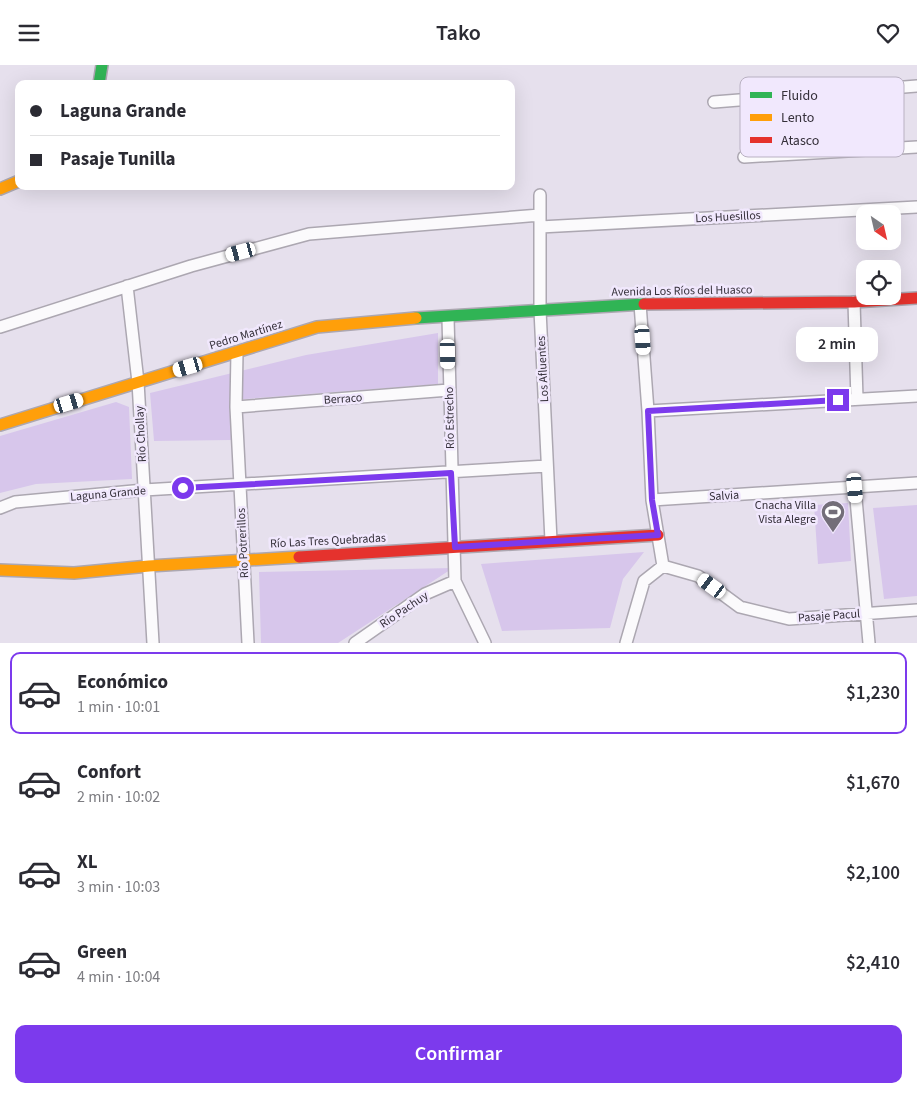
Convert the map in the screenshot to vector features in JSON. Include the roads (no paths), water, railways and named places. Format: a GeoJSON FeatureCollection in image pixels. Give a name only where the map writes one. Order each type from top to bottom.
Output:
{"type":"FeatureCollection","features":[{"type":"Feature","properties":{"kind":"street"},"geometry":{"type":"LineString","coordinates":[[100,80],[102,65]]}},
{"type":"Feature","properties":{"kind":"street"},"geometry":{"type":"LineString","coordinates":[[904,87],[917,86]]}},
{"type":"Feature","properties":{"kind":"street"},"geometry":{"type":"LineString","coordinates":[[714,102],[740,100]]}},
{"type":"Feature","properties":{"kind":"street"},"geometry":{"type":"LineString","coordinates":[[904,148],[917,147]]}},
{"type":"Feature","properties":{"kind":"street"},"geometry":{"type":"LineString","coordinates":[[0,189],[15,183]]}},
{"type":"Feature","properties":{"kind":"street","name":"Los Afluentes"},"geometry":{"type":"LineString","coordinates":[[540,195],[540,311],[551,541]]}},
{"type":"Feature","properties":{"kind":"street","name":"Los Huesillos"},"geometry":{"type":"LineString","coordinates":[[540,227],[917,207]]}},
{"type":"Feature","properties":{"kind":"street"},"geometry":{"type":"LineString","coordinates":[[0,327],[191,265],[309,234],[540,215]]}},
{"type":"Feature","properties":{"kind":"street","name":"Río Chollay"},"geometry":{"type":"LineString","coordinates":[[127,286],[138,382],[153,643]]}},
{"type":"Feature","properties":{"kind":"street","name":"Avenida Los Ríos del Huasco"},"geometry":{"type":"LineString","coordinates":[[448,318],[640,304],[854,301],[917,298]]}},
{"type":"Feature","properties":{"kind":"street"},"geometry":{"type":"LineString","coordinates":[[854,301],[857,399]]}},
{"type":"Feature","properties":{"kind":"street"},"geometry":{"type":"LineString","coordinates":[[626,643],[644,581],[663,567],[652,500],[640,304]]}},
{"type":"Feature","properties":{"kind":"street","name":"Pedro Martínez"},"geometry":{"type":"LineString","coordinates":[[0,425],[318,327],[370,321],[448,318]]}},
{"type":"Feature","properties":{"kind":"street","name":"Río Estrecho"},"geometry":{"type":"LineString","coordinates":[[448,318],[451,473],[455,547]]}},
{"type":"Feature","properties":{"kind":"street","name":"Río Potrerillos"},"geometry":{"type":"LineString","coordinates":[[237,352],[236,407],[248,643]]}},
{"type":"Feature","properties":{"kind":"street","name":"Berraco"},"geometry":{"type":"LineString","coordinates":[[236,407],[449,390]]}},
{"type":"Feature","properties":{"kind":"street"},"geometry":{"type":"LineString","coordinates":[[648,411],[917,395]]}},
{"type":"Feature","properties":{"kind":"street","name":"Laguna Grande"},"geometry":{"type":"LineString","coordinates":[[0,508],[15,502],[144,491],[547,466]]}},
{"type":"Feature","properties":{"kind":"street","name":"Salvia"},"geometry":{"type":"LineString","coordinates":[[652,500],[917,483]]}},
{"type":"Feature","properties":{"kind":"street"},"geometry":{"type":"LineString","coordinates":[[855,488],[869,643]]}},
{"type":"Feature","properties":{"kind":"street","name":"Río Las Tres Quebradas"},"geometry":{"type":"LineString","coordinates":[[0,570],[28,574],[92,573],[149,566],[658,535]]}},
{"type":"Feature","properties":{"kind":"street"},"geometry":{"type":"LineString","coordinates":[[455,547],[455,581],[486,643]]}},
{"type":"Feature","properties":{"kind":"street","name":"Pasaje Pacul"},"geometry":{"type":"LineString","coordinates":[[663,567],[698,576],[740,607],[789,619],[917,610]]}},
{"type":"Feature","properties":{"kind":"street","name":"Río Pachuy"},"geometry":{"type":"LineString","coordinates":[[355,643],[425,594],[455,581]]}},
{"type":"Feature","properties":{"kind":"place","name":"Cnacha Villa Vista Alegre"},"geometry":{"type":"Point","coordinates":[833,533]}}]}
